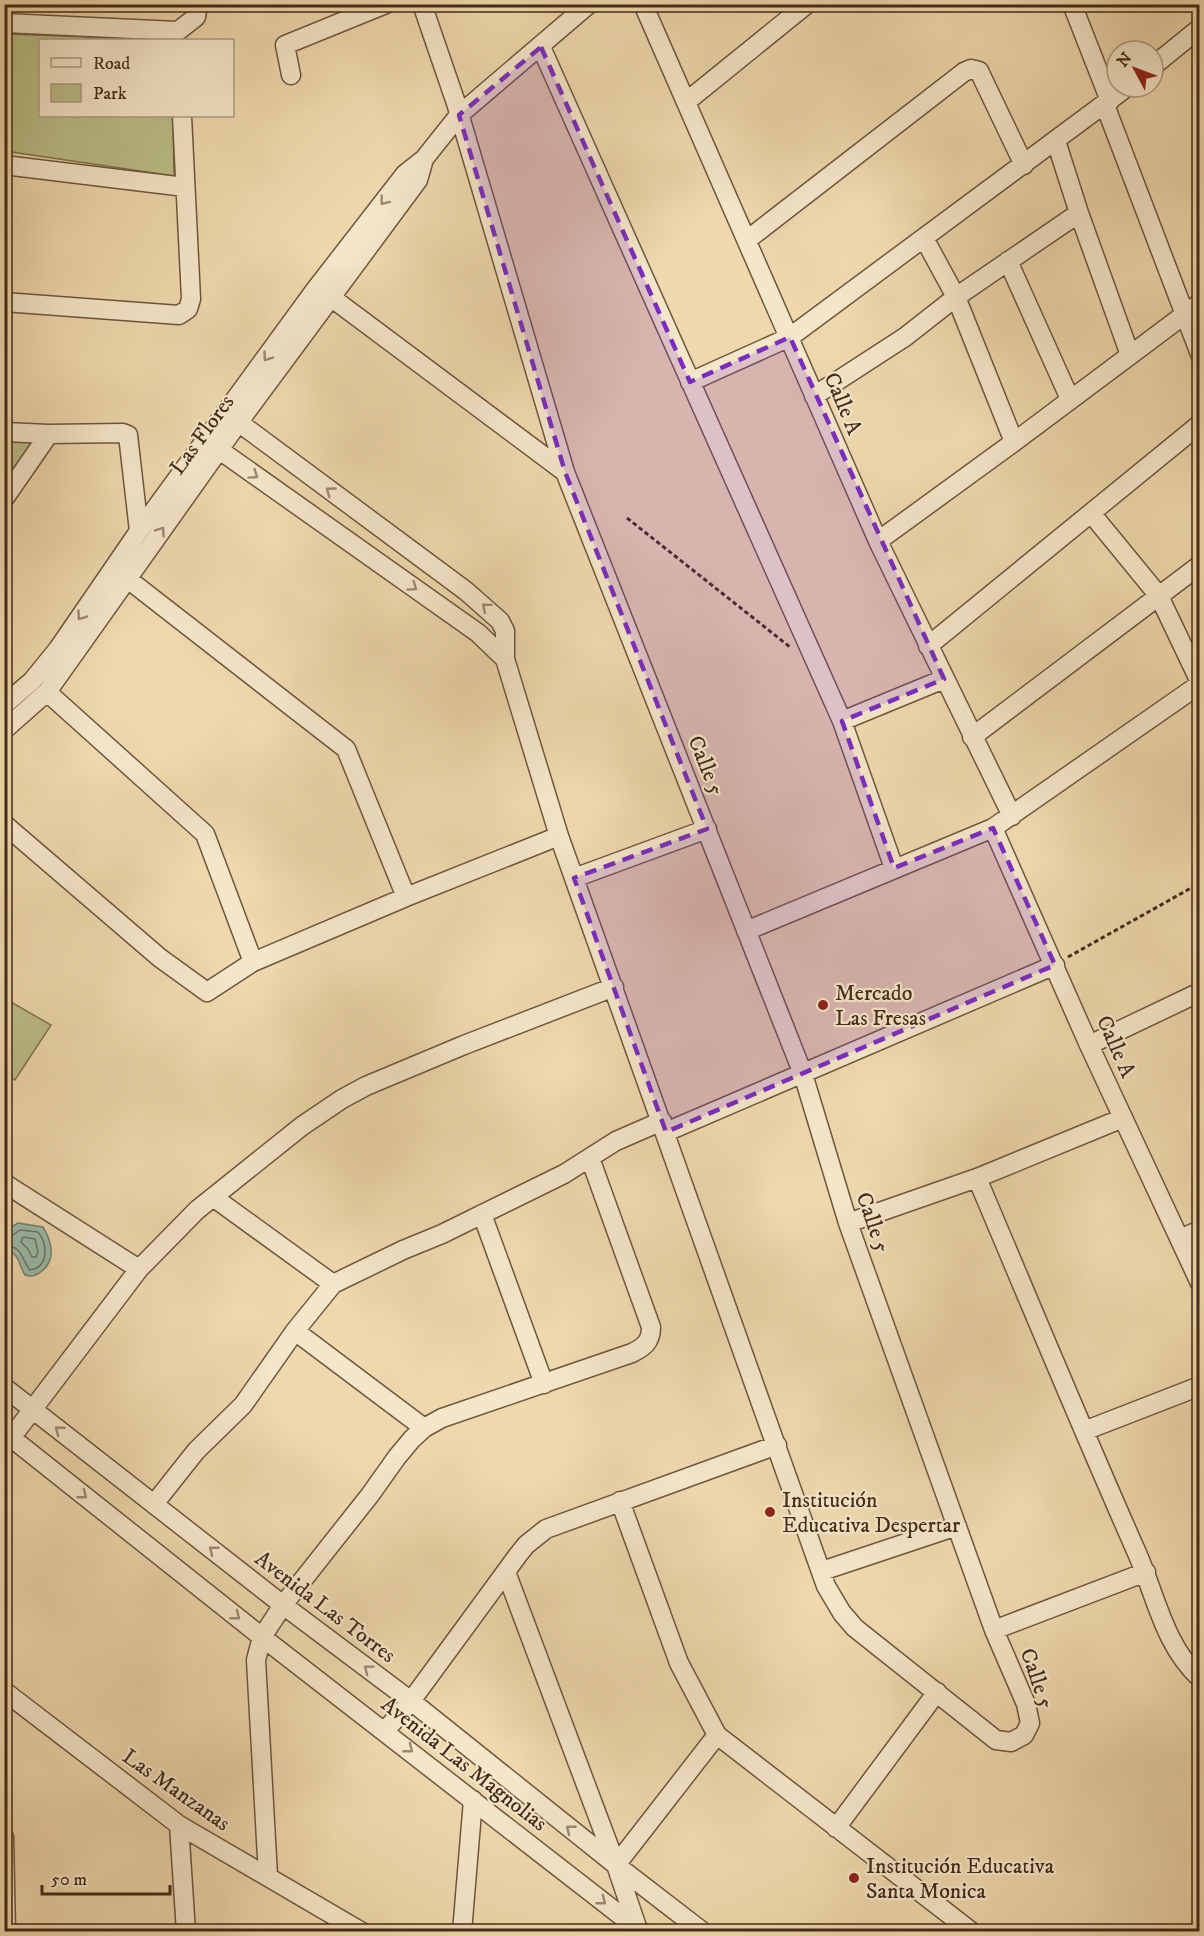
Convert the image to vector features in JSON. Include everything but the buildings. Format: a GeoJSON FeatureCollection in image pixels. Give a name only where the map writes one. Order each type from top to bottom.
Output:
{"type":"FeatureCollection","features":[{"type":"Feature","properties":{"kind":"street"},"geometry":{"type":"LineString","coordinates":[[4,23],[179,36],[196,17],[198,4]]}},
{"type":"Feature","properties":{"kind":"street"},"geometry":{"type":"LineString","coordinates":[[291,75],[285,45],[386,4]]}},
{"type":"Feature","properties":{"kind":"street","name":"Calle 5"},"geometry":{"type":"LineString","coordinates":[[422,4],[459,115],[565,472],[803,1074],[848,1223],[994,1630],[1030,1716],[1030,1723],[1024,1735],[1011,1742],[996,1740],[855,1628],[834,1601],[728,1313],[664,1126],[559,836],[505,659]]}},
{"type":"Feature","properties":{"kind":"street","name":"Calle A"},"geometry":{"type":"LineString","coordinates":[[643,4],[878,541],[1011,816]]}},
{"type":"Feature","properties":{"kind":"street"},"geometry":{"type":"LineString","coordinates":[[686,102],[807,4]]}},
{"type":"Feature","properties":{"kind":"street"},"geometry":{"type":"LineString","coordinates":[[1072,4],[1200,354]]}},
{"type":"Feature","properties":{"kind":"street","name":"Las Flores"},"geometry":{"type":"LineString","coordinates":[[4,705],[32,681],[58,649],[139,531],[232,418],[365,225],[405,174],[424,159],[459,115],[541,47],[579,9]]}},
{"type":"Feature","properties":{"kind":"street"},"geometry":{"type":"LineString","coordinates":[[1165,56],[1200,28]]}},
{"type":"Feature","properties":{"kind":"street"},"geometry":{"type":"LineString","coordinates":[[541,47],[842,721],[894,868]]}},
{"type":"Feature","properties":{"kind":"street"},"geometry":{"type":"LineString","coordinates":[[747,240],[971,69],[979,71],[1023,165]]}},
{"type":"Feature","properties":{"kind":"street"},"geometry":{"type":"LineString","coordinates":[[690,382],[790,337],[1112,99]]}},
{"type":"Feature","properties":{"kind":"street"},"geometry":{"type":"LineString","coordinates":[[4,302],[179,315],[188,309],[191,299],[182,117]]}},
{"type":"Feature","properties":{"kind":"street"},"geometry":{"type":"LineString","coordinates":[[1056,141],[1130,355]]}},
{"type":"Feature","properties":{"kind":"street","name":"Las Flores"},"geometry":{"type":"LineString","coordinates":[[232,418],[332,297],[418,180],[424,159]]}},
{"type":"Feature","properties":{"kind":"street"},"geometry":{"type":"LineString","coordinates":[[4,165],[185,187]]}},
{"type":"Feature","properties":{"kind":"street"},"geometry":{"type":"LineString","coordinates":[[814,396],[905,337],[956,297],[1079,213]]}},
{"type":"Feature","properties":{"kind":"street"},"geometry":{"type":"LineString","coordinates":[[924,238],[956,297],[1014,442]]}},
{"type":"Feature","properties":{"kind":"street"},"geometry":{"type":"LineString","coordinates":[[1008,261],[1070,399]]}},
{"type":"Feature","properties":{"kind":"street"},"geometry":{"type":"LineString","coordinates":[[332,297],[565,472]]}},
{"type":"Feature","properties":{"kind":"street"},"geometry":{"type":"LineString","coordinates":[[878,541],[1200,303]]}},
{"type":"Feature","properties":{"kind":"street"},"geometry":{"type":"LineString","coordinates":[[232,418],[466,591],[493,614],[505,631],[505,659]]}},
{"type":"Feature","properties":{"kind":"street"},"geometry":{"type":"LineString","coordinates":[[928,646],[1200,424]]}},
{"type":"Feature","properties":{"kind":"street"},"geometry":{"type":"LineString","coordinates":[[4,432],[123,433],[128,435],[139,531]]}},
{"type":"Feature","properties":{"kind":"street"},"geometry":{"type":"LineString","coordinates":[[4,499],[49,434]]}},
{"type":"Feature","properties":{"kind":"street"},"geometry":{"type":"LineString","coordinates":[[212,445],[478,633],[505,659]]}},
{"type":"Feature","properties":{"kind":"street","name":"Las Flores"},"geometry":{"type":"LineString","coordinates":[[4,730],[47,692],[129,579],[212,445]]}},
{"type":"Feature","properties":{"kind":"street"},"geometry":{"type":"LineString","coordinates":[[746,931],[993,828],[1200,683],[1159,596],[1091,513]]}},
{"type":"Feature","properties":{"kind":"street"},"geometry":{"type":"LineString","coordinates":[[972,737],[1200,566]]}},
{"type":"Feature","properties":{"kind":"street"},"geometry":{"type":"LineString","coordinates":[[114,568],[346,749],[406,897]]}},
{"type":"Feature","properties":{"kind":"street"},"geometry":{"type":"LineString","coordinates":[[842,721],[944,679]]}},
{"type":"Feature","properties":{"kind":"street"},"geometry":{"type":"LineString","coordinates":[[47,692],[205,834],[253,962]]}},
{"type":"Feature","properties":{"kind":"street"},"geometry":{"type":"LineString","coordinates":[[4,824],[160,958],[207,992],[253,962],[406,897],[559,836]]}},
{"type":"Feature","properties":{"kind":"street","name":"Calle A"},"geometry":{"type":"LineString","coordinates":[[993,828],[1089,1045],[1200,1283]]}},
{"type":"Feature","properties":{"kind":"street"},"geometry":{"type":"LineString","coordinates":[[574,878],[706,829]]}},
{"type":"Feature","properties":{"kind":"street"},"geometry":{"type":"LineString","coordinates":[[154,1504],[190,1457],[243,1405],[295,1331],[333,1284],[564,1174],[616,1141],[664,1126],[803,1074],[1054,965]]}},
{"type":"Feature","properties":{"kind":"street"},"geometry":{"type":"LineString","coordinates":[[262,1637],[8,1435],[32,1409],[139,1269],[179,1227],[213,1197],[302,1126],[366,1086],[614,987]]}},
{"type":"Feature","properties":{"kind":"street"},"geometry":{"type":"LineString","coordinates":[[1089,1045],[1200,992]]}},
{"type":"Feature","properties":{"kind":"street"},"geometry":{"type":"LineString","coordinates":[[848,1223],[977,1178],[1123,1118]]}},
{"type":"Feature","properties":{"kind":"street"},"geometry":{"type":"LineString","coordinates":[[268,1876],[256,1660],[262,1637],[283,1605],[370,1496],[397,1457],[424,1428],[442,1418],[632,1353],[645,1346],[651,1333],[651,1327],[590,1158]]}},
{"type":"Feature","properties":{"kind":"street"},"geometry":{"type":"LineString","coordinates":[[977,1178],[1146,1572],[1176,1649],[1190,1670],[1200,1678]]}},
{"type":"Feature","properties":{"kind":"street"},"geometry":{"type":"LineString","coordinates":[[4,1183],[139,1269]]}},
{"type":"Feature","properties":{"kind":"street"},"geometry":{"type":"LineString","coordinates":[[213,1197],[333,1284]]}},
{"type":"Feature","properties":{"kind":"street"},"geometry":{"type":"LineString","coordinates":[[482,1214],[544,1384]]}},
{"type":"Feature","properties":{"kind":"street"},"geometry":{"type":"LineString","coordinates":[[1180,1239],[1200,1230]]}},
{"type":"Feature","properties":{"kind":"street"},"geometry":{"type":"LineString","coordinates":[[295,1331],[424,1428]]}},
{"type":"Feature","properties":{"kind":"street"},"geometry":{"type":"LineString","coordinates":[[1084,1431],[1200,1386]]}},
{"type":"Feature","properties":{"kind":"street","name":"Avenida Las Torres"},"geometry":{"type":"LineString","coordinates":[[4,1387],[283,1605],[411,1701],[703,1932]]}},
{"type":"Feature","properties":{"kind":"street"},"geometry":{"type":"LineString","coordinates":[[385,1731],[411,1701],[526,1545],[546,1529],[777,1445]]}},
{"type":"Feature","properties":{"kind":"street"},"geometry":{"type":"LineString","coordinates":[[620,1501],[679,1663],[717,1735],[972,1932]]}},
{"type":"Feature","properties":{"kind":"street"},"geometry":{"type":"LineString","coordinates":[[822,1571],[957,1526]]}},
{"type":"Feature","properties":{"kind":"street","name":"Avenida Las Magnolias"},"geometry":{"type":"LineString","coordinates":[[506,1572],[639,1930]]}},
{"type":"Feature","properties":{"kind":"street"},"geometry":{"type":"LineString","coordinates":[[994,1630],[1146,1572]]}},
{"type":"Feature","properties":{"kind":"street","name":"Avenida Las Magnolias"},"geometry":{"type":"LineString","coordinates":[[262,1637],[639,1930]]}},
{"type":"Feature","properties":{"kind":"street","name":"Las Manzanas"},"geometry":{"type":"LineString","coordinates":[[4,1691],[179,1825],[362,1932]]}},
{"type":"Feature","properties":{"kind":"street"},"geometry":{"type":"LineString","coordinates":[[836,1828],[937,1692]]}},
{"type":"Feature","properties":{"kind":"street"},"geometry":{"type":"LineString","coordinates":[[616,1865],[717,1735]]}},
{"type":"Feature","properties":{"kind":"street"},"geometry":{"type":"LineString","coordinates":[[462,1932],[473,1800]]}},
{"type":"Feature","properties":{"kind":"street"},"geometry":{"type":"LineString","coordinates":[[179,1825],[186,1932]]}},
{"type":"Feature","properties":{"kind":"street"},"geometry":{"type":"LineString","coordinates":[[4,1837],[6,1932]]}},
{"type":"Feature","properties":{"kind":"path"},"geometry":{"type":"LineString","coordinates":[[627,518],[793,650]]}},
{"type":"Feature","properties":{"kind":"path"},"geometry":{"type":"LineString","coordinates":[[1054,965],[1200,883]]}},
{"type":"Feature","properties":{"kind":"highlighted area"},"geometry":{"type":"Polygon","coordinates":[[[541,47],[690,382],[790,337],[944,679],[842,721],[894,868],[993,828],[1055,965],[666,1132],[574,878],[707,829],[565,472],[459,115],[541,47]]]}},
{"type":"Feature","properties":{"kind":"green space"},"geometry":{"type":"Polygon","coordinates":[[[5,34],[142,39],[39,39],[39,117],[173,117],[174,176],[5,151],[5,34]]]}},
{"type":"Feature","properties":{"kind":"green space"},"geometry":{"type":"Polygon","coordinates":[[[5,437],[40,440],[5,491],[5,437]]]}},
{"type":"Feature","properties":{"kind":"green space"},"geometry":{"type":"Polygon","coordinates":[[[4,998],[51,1025],[15,1080],[5,1073],[4,998]]]}},
{"type":"Feature","properties":{"kind":"water"},"geometry":{"type":"Polygon","coordinates":[[[18,1223],[43,1227],[50,1243],[50,1261],[42,1271],[34,1276],[25,1275],[16,1256],[5,1250],[5,1235],[11,1227],[18,1223]]]}},
{"type":"Feature","properties":{"kind":"place","name":"Mercado Las Fresas"},"geometry":{"type":"Point","coordinates":[823,1005]}},
{"type":"Feature","properties":{"kind":"place","name":"Institución Educativa Despertar"},"geometry":{"type":"Point","coordinates":[770,1512]}},
{"type":"Feature","properties":{"kind":"place","name":"Institución Educativa Santa Monica"},"geometry":{"type":"Point","coordinates":[854,1878]}}]}
